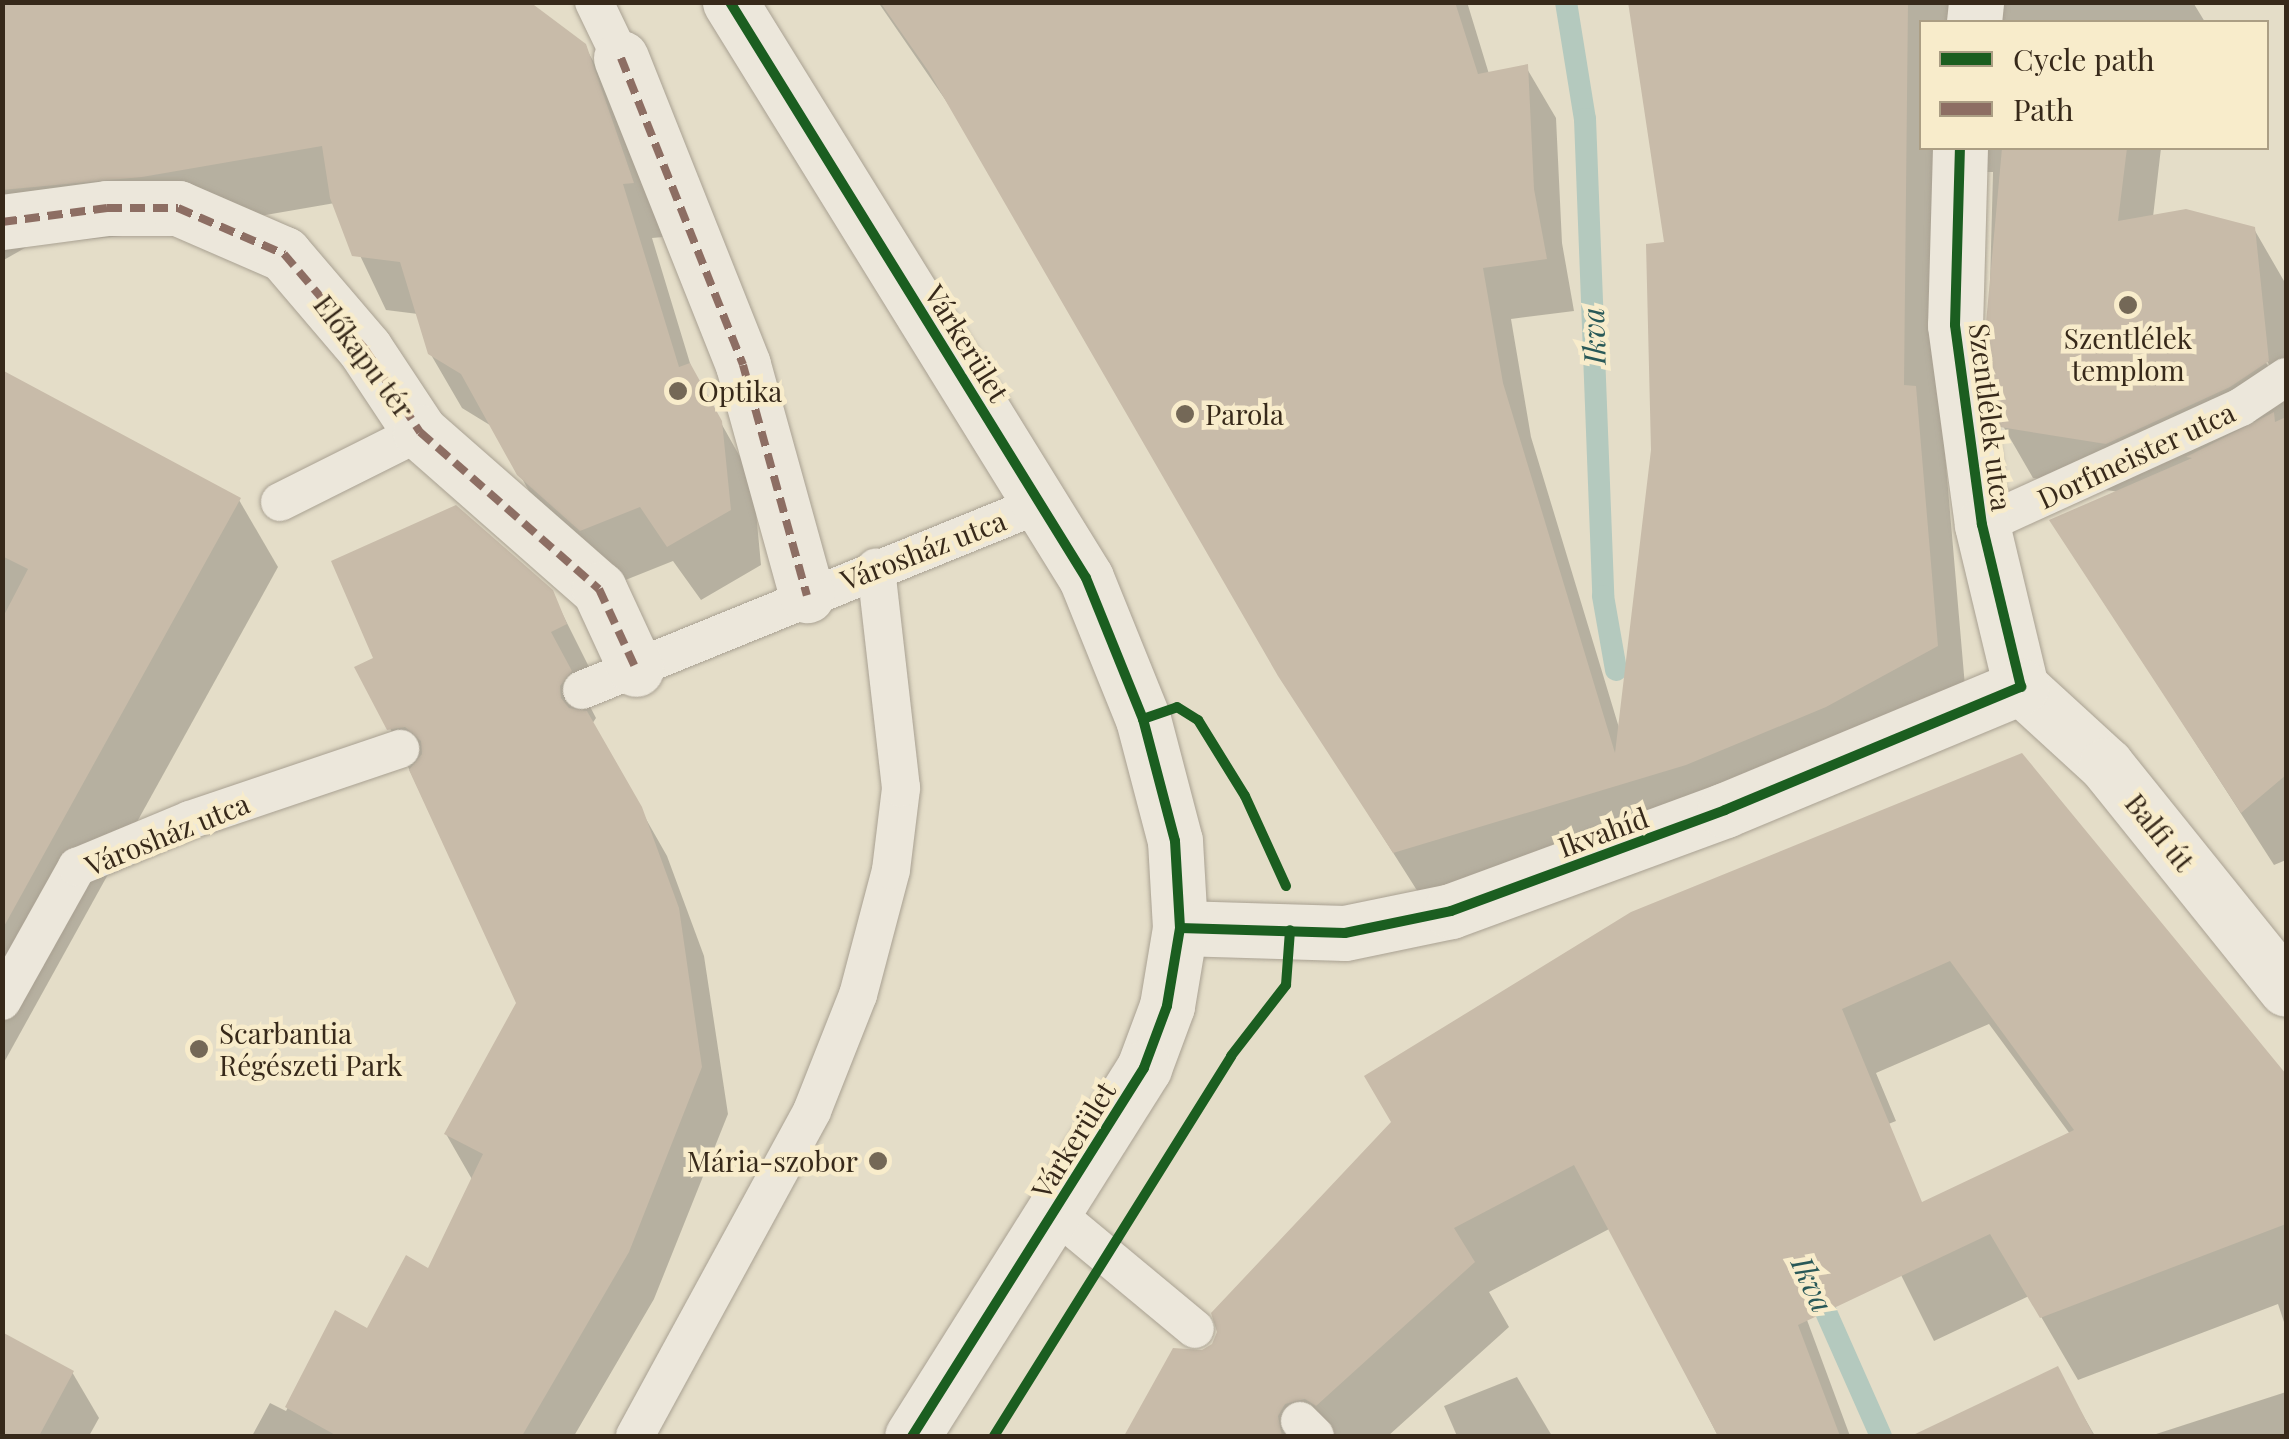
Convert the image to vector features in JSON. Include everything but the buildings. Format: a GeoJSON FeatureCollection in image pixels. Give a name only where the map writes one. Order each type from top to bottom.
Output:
{"type":"FeatureCollection","features":[{"type":"Feature","properties":{"kind":"street","name":"Várkerület"},"geometry":{"type":"LineString","coordinates":[[730,2],[1086,578],[1144,719],[1175,841],[1180,928],[1167,1006],[1144,1068],[912,1436]]}},
{"type":"Feature","properties":{"kind":"street"},"geometry":{"type":"LineString","coordinates":[[621,58],[743,365],[807,596]]}},
{"type":"Feature","properties":{"kind":"street","name":"Szentlélek utca"},"geometry":{"type":"LineString","coordinates":[[1960,150],[1956,325],[1982,525],[2022,686]]}},
{"type":"Feature","properties":{"kind":"street","name":"Előkapu tér"},"geometry":{"type":"LineString","coordinates":[[2,222],[107,208],[178,208],[284,254],[365,349],[420,432],[599,589],[636,669]]}},
{"type":"Feature","properties":{"kind":"street","name":"Ikvahíd"},"geometry":{"type":"LineString","coordinates":[[1180,928],[1346,934],[1452,911],[1725,810],[2022,686]]}},
{"type":"Feature","properties":{"kind":"street","name":"Balfi út"},"geometry":{"type":"LineString","coordinates":[[2022,686],[2106,765],[2286,989]]}},
{"type":"Feature","properties":{"kind":"lane"},"geometry":{"type":"LineString","coordinates":[[594,2],[621,58]]}},
{"type":"Feature","properties":{"kind":"lane","name":"Dorfmeister utca"},"geometry":{"type":"LineString","coordinates":[[1982,525],[2241,407],[2286,378]]}},
{"type":"Feature","properties":{"kind":"lane"},"geometry":{"type":"LineString","coordinates":[[280,502],[420,432]]}},
{"type":"Feature","properties":{"kind":"lane","name":"Városház utca"},"geometry":{"type":"LineString","coordinates":[[582,690],[876,567],[1042,503]]}},
{"type":"Feature","properties":{"kind":"lane"},"geometry":{"type":"LineString","coordinates":[[635,1436],[804,1127],[858,995],[890,870],[901,788],[876,567]]}},
{"type":"Feature","properties":{"kind":"lane","name":"Városház utca"},"geometry":{"type":"LineString","coordinates":[[2,1001],[76,867],[286,786],[400,749]]}},
{"type":"Feature","properties":{"kind":"lane"},"geometry":{"type":"LineString","coordinates":[[1054,1212],[1195,1329]]}},
{"type":"Feature","properties":{"kind":"waterway","name":"Ikva"},"geometry":{"type":"LineString","coordinates":[[1566,2],[1585,119],[1603,596],[1616,670]]}},
{"type":"Feature","properties":{"kind":"waterway","name":"Ikva"},"geometry":{"type":"LineString","coordinates":[[1814,1285],[1881,1436]]}},
{"type":"Feature","properties":{"kind":"marked path"},"geometry":{"type":"LineString","coordinates":[[621,58],[743,365],[807,595]]}},
{"type":"Feature","properties":{"kind":"marked path"},"geometry":{"type":"LineString","coordinates":[[2,222],[107,208],[178,208],[284,254],[365,349],[420,432],[599,589],[636,669]]}},
{"type":"Feature","properties":{"kind":"cycle path"},"geometry":{"type":"LineString","coordinates":[[730,2],[1086,578],[1143,719],[1175,841],[1180,928],[1167,1006],[1144,1068],[912,1436]]}},
{"type":"Feature","properties":{"kind":"cycle path"},"geometry":{"type":"LineString","coordinates":[[1180,928],[1345,933],[1451,911],[1725,810],[2021,687],[1982,525],[1955,325],[1960,150]]}},
{"type":"Feature","properties":{"kind":"cycle path"},"geometry":{"type":"LineString","coordinates":[[1143,719],[1177,707],[1198,720],[1245,796],[1286,886]]}},
{"type":"Feature","properties":{"kind":"cycle path"},"geometry":{"type":"LineString","coordinates":[[994,1436],[1231,1056],[1286,985],[1290,930]]}},
{"type":"Feature","properties":{"kind":"place","name":"Szentlélek templom"},"geometry":{"type":"Point","coordinates":[2128,305]}},
{"type":"Feature","properties":{"kind":"place","name":"Optika"},"geometry":{"type":"Point","coordinates":[678,391]}},
{"type":"Feature","properties":{"kind":"place","name":"Parola"},"geometry":{"type":"Point","coordinates":[1185,414]}},
{"type":"Feature","properties":{"kind":"place","name":"Scarbantia Régészeti Park"},"geometry":{"type":"Point","coordinates":[199,1049]}},
{"type":"Feature","properties":{"kind":"place","name":"Mária-szobor"},"geometry":{"type":"Point","coordinates":[878,1161]}}]}
